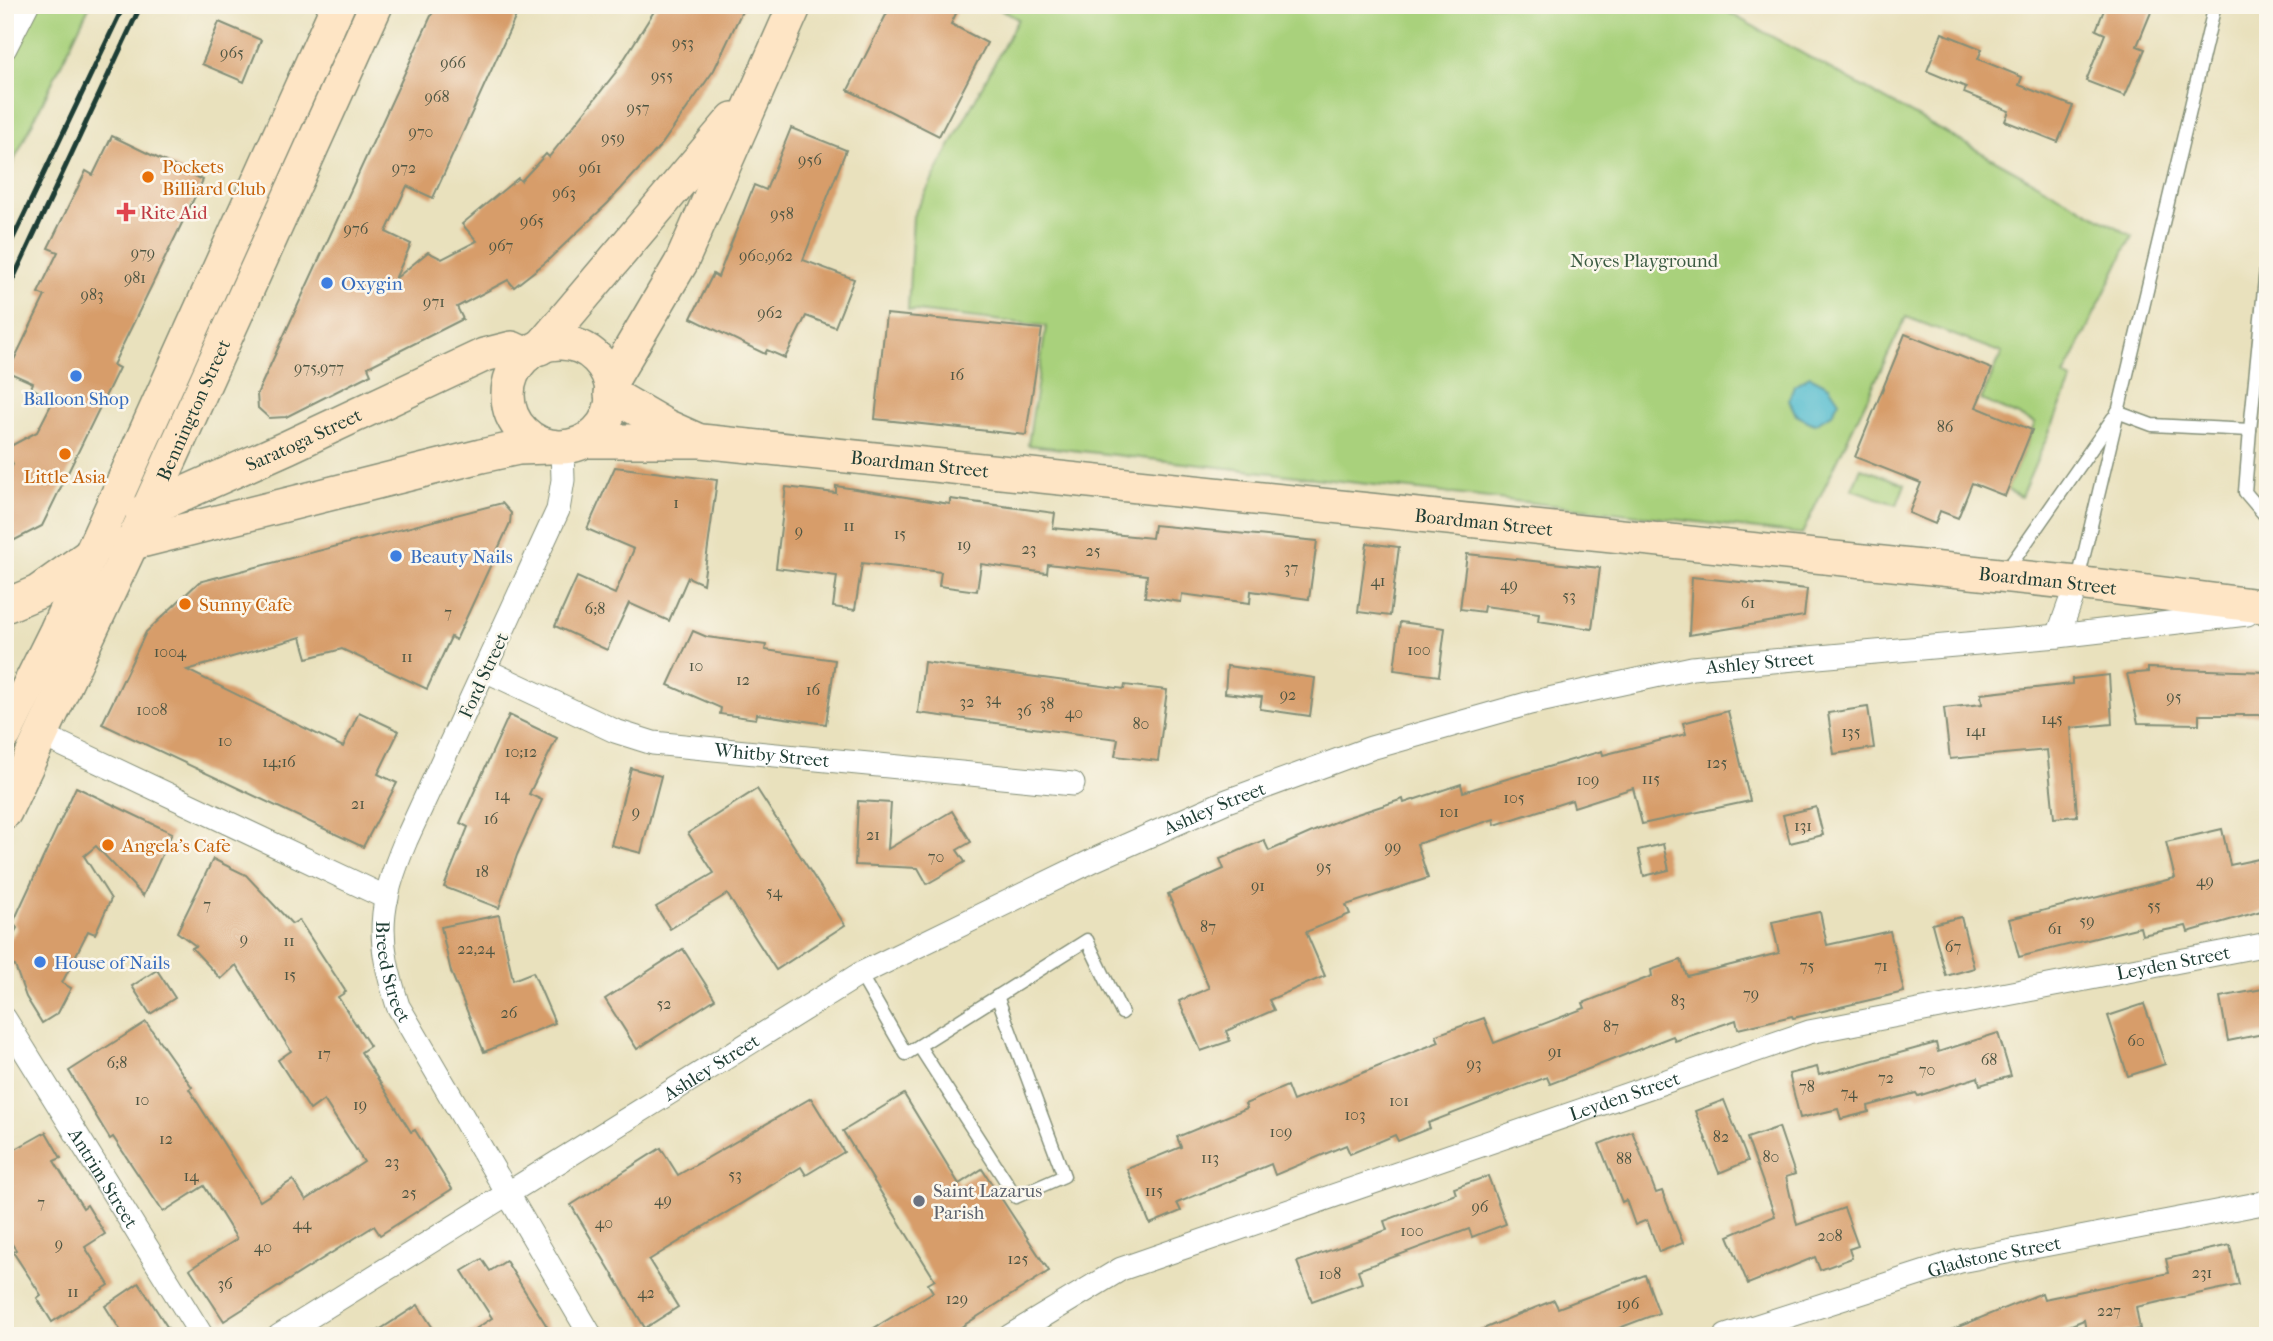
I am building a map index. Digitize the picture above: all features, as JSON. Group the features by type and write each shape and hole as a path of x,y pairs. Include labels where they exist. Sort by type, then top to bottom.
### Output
{"main road":[{"name":"Bennington Street","path":"5,811 149,507 376,5"},
{"path":"611,388 681,263 795,5"},
{"name":"Bennington Street","path":"5,734 90,555 337,6"},
{"path":"534,351 560,343 582,348 601,362 611,388 611,405 602,426 565,445 528,437 509,408 509,384 513,373 717,139 766,72"},
{"name":"Saratoga Street","path":"5,606 50,584 149,507 275,453 484,355 512,348 534,351"},
{"name":"Boardman Street","path":"611,388 677,432 701,441"},
{"name":"Boardman Street","path":"565,445 701,441 2077,583 2268,609"},
{"name":"Saratoga Street","path":"90,555 481,456 518,448 565,445"}],"street":[{"path":"5,48 27,5"},
{"name":"Ford Street","path":"387,898 406,840 558,510 565,445"},
{"path":"2058,636 2077,583"},
{"name":"Ashley Street","path":"279,1336 860,974 1096,859 1227,801 1371,748 1530,702 1692,668 2058,636 2268,609"},
{"name":"Whitby Street","path":"485,670 615,731 653,743 1073,784"},
{"name":"Breed Street","path":"42,734 387,898 381,932 384,961 398,1006 505,1194 592,1336"},
{"name":"Leyden Street","path":"1010,1336 1121,1269 1809,1032 2268,944"},
{"name":"Antrim Street","path":"5,1019 202,1336"},
{"name":"Gladstone Street","path":"1726,1336 1960,1261 2268,1202"}],"lane":[{"path":"2077,583 2215,5"},
{"path":"2268,248 2245,492 2268,519"},
{"path":"2117,412 2152,425 2250,430"},
{"path":"2004,576 2117,412"},
{"path":"860,974 906,1054 1087,940 1122,1013"},
{"path":"919,1046 1016,1196 1064,1176 998,996"}],"green space":[{"path":"5,5 90,5 5,179"},
{"name":"Noyes Playground","path":"992,5 1715,5 2132,236 2064,376 2072,380 2021,497 2007,490 2035,423 1981,400 2002,353 1906,317 1802,534 1028,445 1046,326 908,310 913,216 1018,19"},
{"path":"1861,468 1905,484 1897,505 1852,489"}],"water":[{"path":"1810,376 1829,386 1839,401 1832,414 1814,424 1796,415 1789,400 1794,385"}],"building":[{"path":"436,5 521,5 433,198 407,186 386,232 411,244 395,279 428,252 442,259 477,241 462,224 518,178 521,181 546,154 549,157 616,72 658,5 745,5 714,70 662,144 608,203 546,262 514,287 508,280 457,307 463,319 368,367 371,374 286,417 269,418 258,408 257,394"},
{"path":"891,5 960,5 951,24 987,43 939,136 848,90"},
{"path":"2106,5 2154,5 2137,46 2145,49 2125,96 2086,81 2105,34 2096,30"},
{"path":"219,22 261,40 244,82 202,64"},
{"path":"1942,33 1982,49 1978,59 2022,77 2019,85 2073,106 2058,142 2005,121 2009,111 1964,93 1966,87 1927,71"},
{"path":"791,128 846,150 803,260 854,279 835,327 806,316 785,358 767,350 765,354 691,318 713,274 718,277 754,185 766,190"},
{"path":"112,136 203,180 113,365 119,368 42,526 5,545 5,481 13,464 5,449 37,432 54,399 31,388 33,383 8,372 45,296 38,293 58,252 48,248 86,171 93,175"},
{"path":"886,314 1042,329 1026,435 875,419"},
{"path":"1905,334 1992,369 1976,407 2032,430 2005,496 1972,483 1958,518 1940,511 1935,524 1909,513 1921,483 1855,457"},
{"path":"615,467 717,480 703,584 688,577 669,621 629,603 607,650 555,626 577,577 615,594 634,549 587,529"},
{"path":"836,486 950,504 950,499 1055,513 1053,528 1152,538 1154,525 1317,541 1309,599 1251,591 1250,603 1182,594 1181,602 1145,597 1147,575 1048,564 1047,573 981,564 977,591 939,586 941,572 862,563 855,610 833,607 837,576 776,568 786,487 836,493"},
{"path":"502,503 511,513 510,523 456,640 451,637 427,689 342,649 307,658 301,637 187,670 343,747 359,712 399,731 378,774 397,783 363,847 102,724 146,632 199,582"},
{"path":"1367,543 1399,547 1390,616 1358,612"},
{"path":"1467,554 1600,568 1592,629 1538,621 1539,613 1484,606 1483,612 1460,609"},
{"path":"1692,577 1807,589 1804,616 1689,635"},
{"path":"1400,622 1445,628 1439,676 1394,670"},
{"path":"693,631 707,637 766,645 765,650 835,660 826,724 757,714 756,719 720,714 721,708 668,685"},
{"path":"924,662 1124,689 1125,685 1167,690 1158,761 1115,756 1118,739 918,713"},
{"path":"1227,666 1315,678 1310,716 1260,709 1262,697 1225,693"},
{"path":"2148,668 2268,672 2268,715 2199,715 2199,724 2138,723 2127,674 2148,672"},
{"path":"2109,675 2112,724 2071,728 2077,816 2054,818 2047,750 1950,759 1944,708 1982,704 1981,694 2072,684 2072,679"},
{"path":"1868,707 1874,748 1834,754 1828,713"},
{"path":"1728,711 1750,801 1642,824 1633,788 1574,807 1572,800 1495,825 1494,819 1417,844 1428,878 1346,905 1350,914 1306,932 1325,976 1269,1000 1274,1010 1226,1031 1230,1041 1201,1051 1179,1001 1209,988 1168,894 1224,869 1220,859 1264,840 1269,851 1342,819 1403,799 1404,803 1461,784 1463,792 1602,751 1603,755 1686,734 1683,723"},
{"path":"509,715 557,738 529,794 542,800 517,855 499,908 444,887 468,827 460,823"},
{"path":"631,768 661,776 641,853 611,845"},
{"path":"76,787 172,833 143,896 96,846 84,856 111,899 95,934 88,931 62,983 71,988 58,1013 42,1023 26,997 15,966 5,963 5,948 17,928 13,923"},
{"path":"757,789 845,925 776,970 727,894 670,929 656,907 714,873 688,833"},
{"path":"858,801 891,803 888,849 952,811 971,842 957,850 965,862 927,884 918,868 855,865"},
{"path":"1816,807 1823,835 1790,843 1783,815"},
{"path":"2222,829 2230,865 2268,857 2268,909 2188,932 2186,926 2142,935 2140,927 2019,957 2009,919 2175,878 2166,842"},
{"path":"1663,844 1669,870 1644,876 1638,850"},
{"path":"213,859 246,875 292,924 299,920 346,992 338,997 370,1046 361,1052 411,1132 415,1130 452,1189 380,1235 374,1226 224,1321 190,1269 237,1239 204,1186 163,1212 113,1137 110,1139 69,1071 146,1022 192,1087 189,1089 260,1201 293,1180 306,1200 364,1162 324,1100 310,1110 278,1060 291,1051 236,965 221,979 192,948 196,946 177,932"},
{"path":"1820,912 1827,945 1890,931 1904,992 1738,1029 1736,1020 1675,1041 1673,1036 1550,1084 1547,1077 1428,1123 1430,1128 1398,1141 1395,1135 1350,1154 1346,1145 1275,1175 1271,1164 1177,1203 1181,1211 1150,1224 1127,1169 1181,1147 1177,1137 1247,1108 1245,1104 1287,1086 1293,1101 1439,1042 1436,1035 1484,1018 1494,1043 1585,1008 1583,1003 1652,976 1651,970 1681,960 1687,976 1779,953 1772,922"},
{"path":"499,915 513,980 533,972 555,1023 484,1052 451,972 441,927"},
{"path":"1961,917 1974,968 1946,976 1932,924"},
{"path":"683,949 715,999 637,1049 605,999"},
{"path":"157,970 175,998 150,1014 132,986"},
{"path":"2268,988 2268,1033 2228,1041 2220,997"},
{"path":"2144,1004 2165,1064 2128,1076 2108,1016"},
{"path":"1998,1033 2011,1076 1980,1085 1978,1077 1918,1096 1916,1093 1868,1106 1869,1112 1841,1119 1838,1109 1800,1118 1789,1074 1817,1067 1819,1075 1936,1043 1938,1052"},
{"path":"904,1094 959,1184 982,1169 1049,1271 947,1336 861,1336 933,1292 928,1284 935,1280 843,1131"},
{"path":"811,1098 844,1152 806,1175 801,1167 649,1260 678,1307 645,1328 571,1205 661,1148 678,1175"},
{"path":"1724,1100 1748,1161 1719,1173 1695,1111"},
{"path":"1779,1127 1795,1174 1786,1177 1797,1225 1844,1208 1858,1246 1849,1249 1852,1258 1820,1270 1815,1257 1748,1284 1728,1236 1775,1216 1747,1138"},
{"path":"1632,1131 1656,1193 1662,1191 1683,1243 1659,1252 1647,1220 1635,1225 1626,1200 1622,1202 1599,1144"},
{"path":"46,1132 61,1158 54,1161 83,1208 87,1205 105,1234 85,1247 109,1285 52,1322 37,1298 41,1295 13,1252 16,1250 5,1234 5,1155"},
{"path":"1488,1176 1506,1224 1472,1237 1469,1229 1358,1270 1362,1283 1312,1301 1297,1262 1387,1230 1384,1221 1456,1194 1454,1188"},
{"path":"2230,1245 2239,1285 2136,1307 2140,1329 2106,1336 2087,1336 2084,1320 2044,1336 1936,1336 2042,1293 2044,1299 2169,1273 2166,1259"},
{"path":"482,1259 490,1271 506,1261 553,1336 465,1336 492,1318 462,1271"},
{"path":"1645,1275 1659,1313 1598,1336 1466,1336 1554,1300 1558,1308"},
{"path":"139,1283 173,1336 124,1336 105,1306"},
{"path":"418,1305 438,1336 370,1336"}],"railway":[{"path":"5,255 124,5"},
{"path":"5,296 141,5"}],"place":[{"name":"Pockets Billiard Club","path":"148,177"},
{"name":"Rite Aid","path":"126,212"},
{"name":"Oxygin","path":"327,283"},
{"name":"Balloon Shop","path":"76,376"},
{"name":"Little Asia","path":"65,454"},
{"name":"Beauty Nails","path":"396,556"},
{"name":"Sunny Cafe","path":"185,604"},
{"name":"Angela's Cafe","path":"108,845"},
{"name":"House of Nails","path":"40,962"},
{"name":"Saint Lazarus Parish","path":"919,1201"}]}
